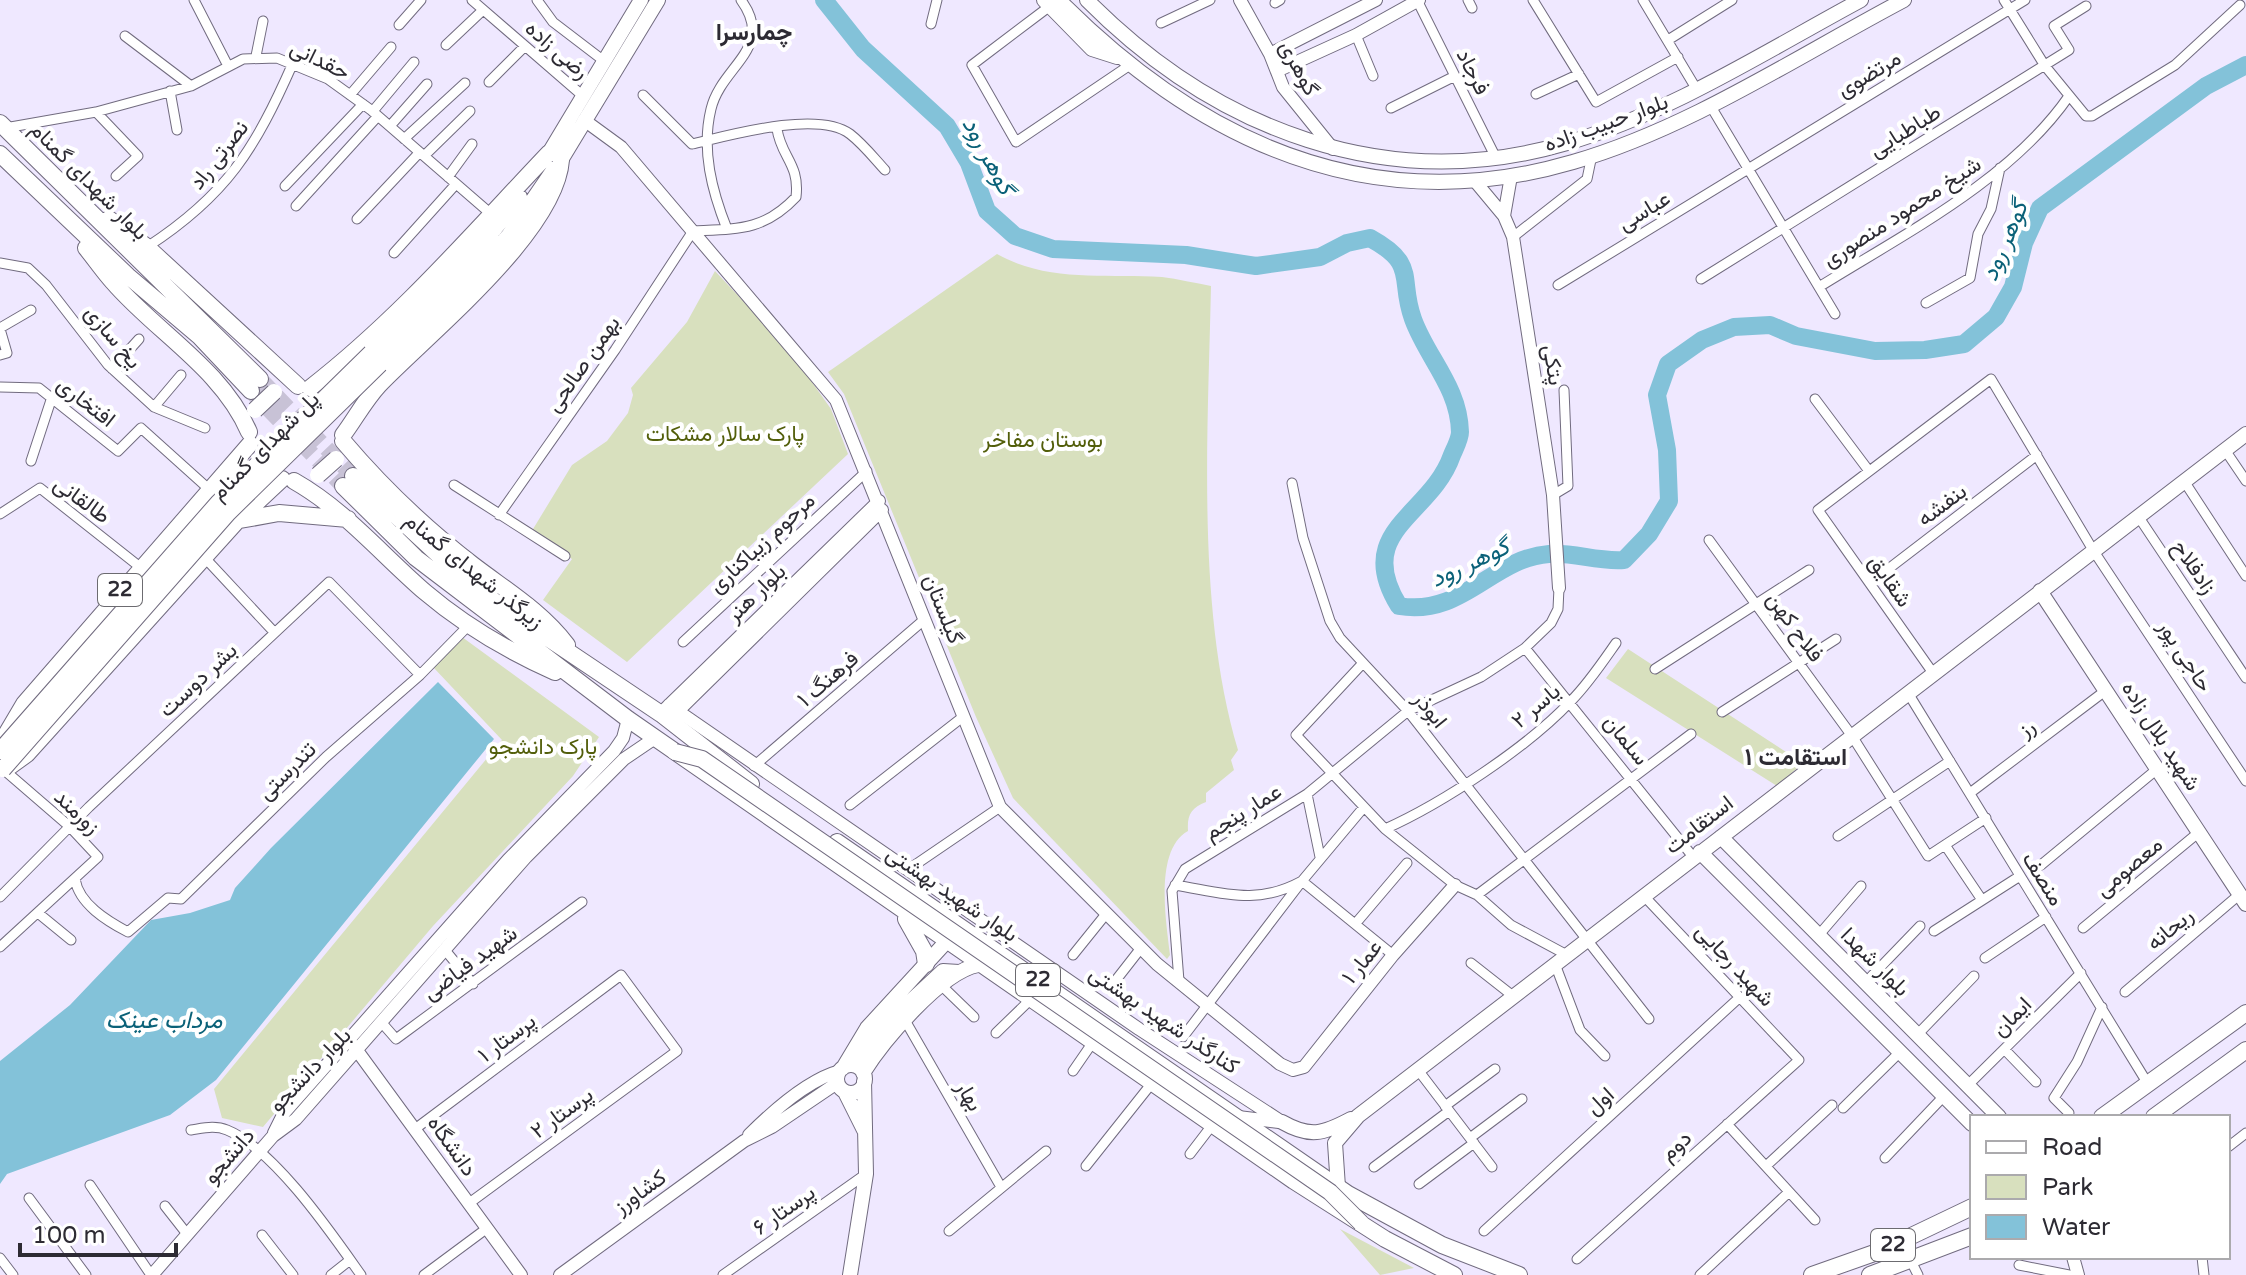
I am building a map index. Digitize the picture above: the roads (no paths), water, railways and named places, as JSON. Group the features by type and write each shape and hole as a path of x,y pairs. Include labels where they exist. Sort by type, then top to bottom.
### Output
{"highway":[{"name":"بلوار شهدای گمنام","path":"2,125 72,192 256,385 128,276 3,159"},
{"path":"72,192 147,247 304,387 349,358 491,214 555,156 560,178 550,199 490,277 377,387 343,438"},
{"name":"پل شهدای گمنام","path":"0,751 218,503 471,258 555,156"},
{"name":"پل شهدای گمنام","path":"2,771 228,513 481,268 509,236 555,156"},
{"path":"57,208 113,283 219,387 240,412 250,438"},
{"path":"349,358 377,387"},
{"name":"22","path":"0,744 24,704 153,552 211,491 250,438 255,410 274,392 304,387 322,393 338,411 343,438 336,459 318,475 288,480 238,520 27,754 2,771"},
{"name":"22","path":"250,438 261,465 350,520 409,577 468,626 513,653 583,685"},
{"name":"22","path":"343,438 405,508 472,564 546,618 575,656"},
{"name":"زیرگذر شهدای گمنام","path":"575,656 460,575 348,481 416,558 583,685"},
{"path":"211,491 233,493 241,506 238,520 279,513 350,520"},
{"path":"153,552 168,553 176,558 183,574 180,585"},
{"name":"بلوار شهید بهشتی","path":"575,656 669,713 741,777 1338,1187 1442,1245 1519,1275"},
{"name":"بلوار شهید بهشتی","path":"583,685 978,965 1146,1079 1361,1223 1454,1275"},
{"path":"675,752 702,759 971,948 1330,1192 1361,1223"},
{"path":"901,911 924,951 926,964"},
{"path":"946,942 959,926"},
{"path":"2105,1115 2246,1013"},
{"path":"1112,1055 1128,1053 1124,1039"},
{"path":"2157,1115 2246,1050"},
{"path":"1146,1079 1133,1068 1133,1058 1141,1055 1150,1057"},
{"name":"22","path":"1812,1275 1880,1251 1970,1208"},
{"path":"1870,1275 1970,1237"}],"main road":[{"path":"555,156 583,96 641,0"},
{"path":"555,156 584,120 658,0"},
{"name":"بلوار حبیب زاده","path":"1087,0 1134,43 1223,105 1271,128 1333,149 1376,158 1424,161 1496,158 1568,143 1697,90 1861,0"},
{"path":"1099,0 1134,43"},
{"name":"بلوار حبیب زاده","path":"1051,2 1092,49 1126,62 1213,123 1289,155 1373,178 1474,180 1511,176 1592,155 1710,105 1904,0"},
{"path":"1796,35 1793,46 1806,52"},
{"path":"1750,60 1760,65 1758,78"},
{"name":"استقامت","path":"1338,1187 1335,1143 1358,1116 2246,434"},
{"name":"شهید بلال زاده","path":"2040,591 2243,899"},
{"name":"بلوار شهدا","path":"1721,837 1997,1115"},
{"name":"بلوار شهدا","path":"1697,855 1970,1122"},
{"path":"850,1275 866,1174 866,1134 850,1076 867,1028 946,942"},
{"path":"850,1076 942,986 959,972 978,965"},
{"path":"866,1134 850,1076 873,1036 943,971 959,972"},
{"path":"1282,1122 1311,1135 1324,1133 1358,1116"}],"street":[{"path":"194,0 228,66"},
{"path":"399,25 421,0"},
{"name":"رضی زاده","path":"472,0 583,96"},
{"path":"537,0 553,22 604,61"},
{"path":"727,229 711,189 710,110 718,90 749,49 753,31 751,14 741,0"},
{"path":"931,24 937,0"},
{"path":"1161,23 1210,0"},
{"name":"گوهری","path":"1240,0 1295,107 1333,149"},
{"path":"1270,54 1376,0"},
{"path":"1533,0 1596,102 1678,57"},
{"path":"1643,0 1697,90"},
{"path":"1668,40 1732,0"},
{"path":"2004,0 2045,66 2086,116 2092,116 2175,65 2240,4"},
{"name":"مرتضوی","path":"1748,169 2025,0"},
{"path":"1277,71 1356,35 1418,1"},
{"name":"فرجاد","path":"1418,1 1496,158"},
{"path":"1051,2 972,65 1016,142 1126,62"},
{"path":"2045,66 2069,50 2054,26 2086,6"},
{"path":"446,45 483,10"},
{"path":"256,56 263,21"},
{"path":"1356,35 1373,76"},
{"path":"125,36 191,86"},
{"path":"489,82 525,46"},
{"path":"1287,46 1285,55 1294,63"},
{"path":"350,95 391,47"},
{"name":"حقدانی","path":"2,125 96,112 191,86 228,66 256,56 293,63 328,79 376,114 491,214"},
{"path":"296,206 376,114 414,62"},
{"name":"نصرتی راد","path":"147,247 188,221 227,181 263,130 293,63"},
{"name":"طباطبایی","path":"1701,279 2045,66"},
{"path":"1536,94 1579,74"},
{"path":"1391,108 1455,76"},
{"path":"404,139 465,83"},
{"path":"390,126 427,84"},
{"path":"170,91 177,130"},
{"path":"643,95 688,142 808,122 833,126 849,134 885,170"},
{"name":"شیخ محمود منصوری","path":"1819,287 1961,198 2034,138 2069,96"},
{"path":"285,186 363,104"},
{"name":"شیخ محمود منصوری","path":"1710,105 1835,314"},
{"path":"357,219 470,111"},
{"path":"96,112 138,156 116,176"},
{"name":"گیلستان","path":"584,120 621,147 836,400 1000,807 1106,914 1179,981 1280,1064 1293,1070 1304,1067"},
{"path":"693,231 744,230 769,219 796,197 798,178 779,141 777,129"},
{"path":"394,253 452,180 472,144"},
{"path":"1513,237 1587,179 1592,155"},
{"path":"1926,303 1970,278 1978,234 1991,209 2000,168"},
{"name":"عباسی","path":"1558,285 1748,169"},
{"path":"1504,216 1511,176"},
{"name":"پتکی","path":"1474,180 1504,216 1513,237 1553,495 1559,588"},
{"name":"بهمن صالحی","path":"499,515 615,350 693,231"},
{"name":"یخ سازی","path":"0,263 28,268 46,285 112,369 154,407 205,428"},
{"path":"0,355 7,353 0,328 31,310"},
{"path":"112,369 139,339"},
{"path":"154,407 181,375"},
{"path":"1815,399 1869,471 1991,379 2093,550"},
{"name":"افتخاری","path":"0,387 39,388 118,451 141,428 211,491"},
{"path":"1553,495 1568,486 1564,390"},
{"path":"31,461 52,397"},
{"path":"2225,450 2246,481"},
{"name":"بنفشه","path":"1870,583 2037,455"},
{"name":"مرحوم زیباکناری","path":"683,642 867,471"},
{"name":"شقایق","path":"1869,471 1818,510 1933,673"},
{"path":"2184,481 2246,576"},
{"name":"ابوذر","path":"1292,483 1303,538 1330,621 1363,663 1408,711 1649,1019"},
{"path":"454,485 565,556"},
{"name":"طالقانی","path":"0,514 40,488 140,567"},
{"name":"بلوار هنر","path":"669,713 880,505"},
{"name":"زادفلاح","path":"2138,516 2246,678"},
{"name":"فلاح کهن","path":"1709,540 1852,736 1928,856 1945,845"},
{"name":"حاجی پور","path":"2093,550 2246,781"},
{"path":"205,558 274,632"},
{"path":"1655,669 1754,602 1809,570"},
{"name":"بشر دوست","path":"0,897 69,826 329,582 420,675"},
{"path":"1525,648 1551,623 1558,609 1559,588"},
{"name":"فرهنگ ۱","path":"754,766 925,619"},
{"name":"تندرستی","path":"75,879 78,890 97,912 128,932 168,898 181,899 326,757 420,675 468,626"},
{"path":"1722,712 1836,639"},
{"name":"یاسر ۲","path":"1385,829 1418,814 1466,784 1572,701 1616,643"},
{"name":"سلمان","path":"1525,648 1697,855"},
{"name":"عمار پنجم","path":"1175,885 1185,869 1307,794 1408,711 1481,677 1525,648"},
{"path":"1363,663 1296,735 1385,829 1455,885 1477,895 1511,925 1561,960 1580,1030 1605,1056"},
{"name":"رز","path":"1970,793 2105,691"},
{"name":"منصف","path":"1908,693 2148,1084"},
{"name":"کنارگذر شهید بهشتی","path":"669,713 909,869 1282,1122"},
{"path":"850,805 964,716"},
{"name":"بلوار دانشجو","path":"619,755 628,719"},
{"path":"1477,895 1691,734"},
{"name":"بلوار دانشجو","path":"273,1136 296,1119 353,1046 512,864 619,755 655,738"},
{"path":"1838,836 1950,761"},
{"path":"2041,865 2156,770"},
{"name":"زورمند","path":"0,947 98,857 69,826 2,771"},
{"path":"1307,794 1320,857"},
{"path":"909,869 1000,807"},
{"path":"1183,1037 1320,857 1364,807"},
{"path":"1982,900 1945,845 1986,818"},
{"name":"معصومی","path":"2083,928 2198,833"},
{"path":"1356,923 1407,863"},
{"path":"1934,931 2020,876"},
{"path":"1179,981 1172,891 1175,885 1268,897 1302,881"},
{"path":"1302,881 1393,955"},
{"name":"عمار ۱","path":"1304,1067 1393,955 1455,885"},
{"path":"1818,936 1861,886"},
{"name":"شهید رجایی","path":"1644,896 1799,1060"},
{"name":"ریحانه","path":"2125,992 2243,899"},
{"name":"شهید فیاضی","path":"382,1023 396,1039 582,902"},
{"path":"38,913 71,940"},
{"path":"1073,955 1106,914"},
{"path":"1985,958 2046,917"},
{"path":"1865,983 1920,926"},
{"path":"440,946 473,984"},
{"name":"بلوار دانشجو","path":"353,1046 382,1023 440,946"},
{"path":"1116,980 1141,948"},
{"path":"1471,963 1513,996"},
{"name":"ایمان","path":"1967,1086 2081,973"},
{"name":"پرستار ۱","path":"415,1129 621,975 677,1051"},
{"path":"1917,1035 1974,976"},
{"path":"942,986 974,1017"},
{"name":"اول","path":"1484,1231 1740,997"},
{"path":"996,1033 1030,1000"},
{"path":"2069,1113 2054,1098 2077,1062 2102,1007"},
{"name":"بهار","path":"906,1022 1001,1187"},
{"path":"1073,1071 1093,1042"},
{"name":"دانشگاه","path":"353,1046 521,1275"},
{"path":"2005,1050 2036,1082"},
{"name":"پرستار ۲","path":"468,1204 677,1051"},
{"path":"1843,1108 1900,1052"},
{"path":"1166,1068 1176,1053"},
{"name":"دوم","path":"1577,1259 1799,1060"},
{"path":"1374,1167 1495,1069"},
{"path":"1418,1070 1492,1167"},
{"name":"کشاورز","path":"560,1275 744,1141 766,1118 817,1080 850,1076"},
{"path":"1086,1166 1146,1079"},
{"path":"1885,1158 1944,1096"},
{"path":"1419,1184 1522,1099"},
{"path":"1766,1166 1832,1105"},
{"path":"1238,1116 1282,1122"},
{"path":"1190,1154 1213,1124"},
{"path":"1727,1124 1815,1220"},
{"path":"191,1130 214,1126 228,1130 259,1152 297,1191 361,1275"},
{"path":"2230,1145 2246,1133"},
{"name":"دانشجو","path":"152,1275 273,1136"},
{"path":"949,1231 1046,1151"},
{"name":"پرستار ۶","path":"723,1275 866,1174"},
{"path":"90,1185 152,1275"},
{"path":"1700,1275 1789,1192"},
{"path":"29,1198 86,1275"},
{"path":"165,1206 187,1234"},
{"path":"424,1275 486,1229"},
{"path":"262,1235 293,1275"},
{"path":"0,1258 13,1275"},
{"path":"1910,1259 1918,1275"},
{"path":"331,1275 350,1260"},
{"path":"2019,1265 2069,1275"}],"water":[{"name":"مرداب عینک","path":"438,682 494,739 216,1080 170,1115 7,1174 0,1184 0,1061 70,1005 151,920 190,913 230,900 235,888 271,848"}],"waterway":[{"name":"گوهر رود","path":"824,0 863,49 947,126 969,163 987,211 1015,236 1053,249 1186,255 1256,266 1320,257 1347,243 1370,238 1395,256 1404,273 1413,319 1454,401 1460,432 1442,476 1390,541 1384,559 1387,580 1399,606 1421,607 1441,603 1529,558 1558,554 1624,560 1649,534 1669,501 1667,450 1657,395 1668,364 1702,340 1734,327 1770,325 1796,336 1875,351 1925,350 1964,344 1996,317 2013,287 2024,243 2040,208 2206,86 2246,65"}],"tunnel":[{"path":"260,379 353,476"},
{"path":"251,391 343,486"}],"district":[{"name":"چمارسرا","path":"754,32"},
{"name":"استقامت ۱","path":"1796,757"}],"park label":[{"name":"پارک سالار مشکات","path":"725,434"},
{"name":"بوستان مفاخر","path":"1043,440"},
{"name":"پارک دانشجو","path":"543,747"}]}
